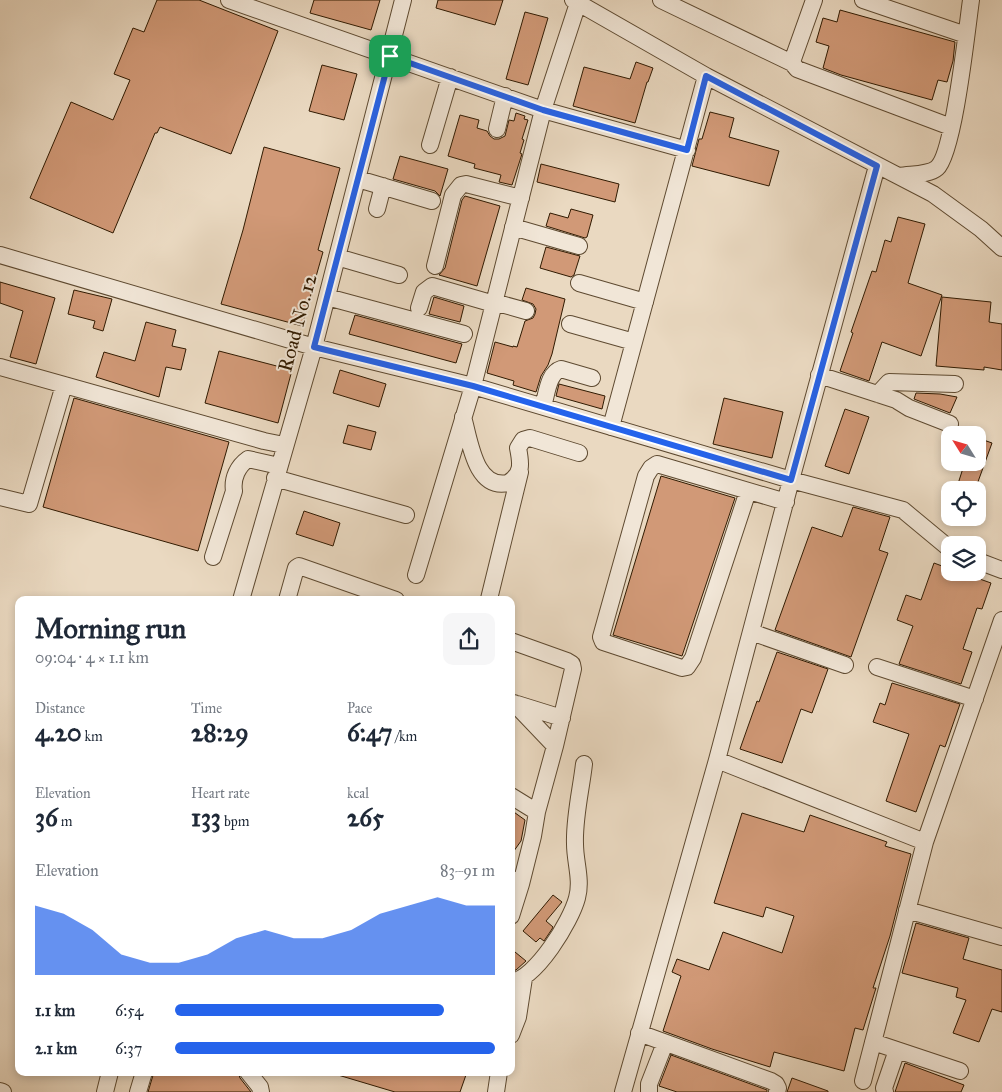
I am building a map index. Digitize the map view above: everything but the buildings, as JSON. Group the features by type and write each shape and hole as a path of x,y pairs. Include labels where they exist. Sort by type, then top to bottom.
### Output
{"street":[{"path":"229,0 543,110 687,150"},
{"name":"Road No. 12","path":"242,596 284,445 314,347 403,0"},
{"path":"661,0 792,63 797,69 951,127"},
{"path":"792,63 814,0"},
{"path":"863,0 966,35"},
{"path":"900,176 934,170 941,162 951,127 959,86 971,0"},
{"path":"416,575 473,386 543,110 576,1 706,76 933,194 981,229 1002,248"},
{"path":"612,427 706,76"},
{"path":"430,145 450,77"},
{"path":"497,129 505,96"},
{"path":"623,1092 717,760 877,166"},
{"path":"358,179 432,201"},
{"path":"435,266 453,194 461,185 466,184 521,198"},
{"path":"377,209 383,186"},
{"path":"513,227 579,246"},
{"path":"0,255 314,347 473,386 791,480 903,510 941,542"},
{"path":"338,257 399,274"},
{"path":"579,283 645,302"},
{"path":"328,292 413,309 424,292 432,286 526,311"},
{"path":"328,292 464,334"},
{"path":"570,324 634,342"},
{"path":"544,406 552,374 557,370 561,369 592,378"},
{"path":"1,370 284,445"},
{"path":"820,375 896,400 909,408 950,424"},
{"path":"878,394 889,382 955,384"},
{"path":"0,497 29,504 64,386"},
{"path":"464,418 478,468 484,476 490,481 503,484 513,480 521,469"},
{"path":"490,596 521,469 518,448 523,440 530,438 579,453"},
{"path":"213,558 234,491 233,486 237,470 248,459 277,472 406,515"},
{"path":"748,491 693,658 687,666 682,668 603,642 601,637 606,618 646,476 651,468 657,464 786,502"},
{"path":"986,564 1002,570"},
{"path":"288,596 296,568 301,566 385,596"},
{"path":"862,1081 925,842 1002,620"},
{"path":"751,632 845,665"},
{"path":"515,642 568,661 572,664 573,675 537,812 533,836 516,882"},
{"path":"877,667 975,699"},
{"path":"515,703 562,718"},
{"path":"515,704 555,746"},
{"path":"717,760 925,842"},
{"path":"515,1025 518,1018 518,980 541,960 564,928 578,896 579,885 575,832 584,764"},
{"path":"515,798 537,812"},
{"path":"907,910 1002,937"},
{"path":"639,1033 776,1084 777,1092"},
{"path":"873,1042 960,1071"},
{"path":"649,1092 649,1084 665,1043"},
{"path":"885,1092 884,1088 897,1050"},
{"path":"105,1092 109,1076"},
{"path":"138,1092 143,1076"},
{"path":"251,1076 260,1087 260,1092"},
{"path":"496,1092 498,1076"}],"route":[{"path":"390,56 543,110 687,150 706,76 877,166 791,480 473,386 314,347 390,56"}]}
